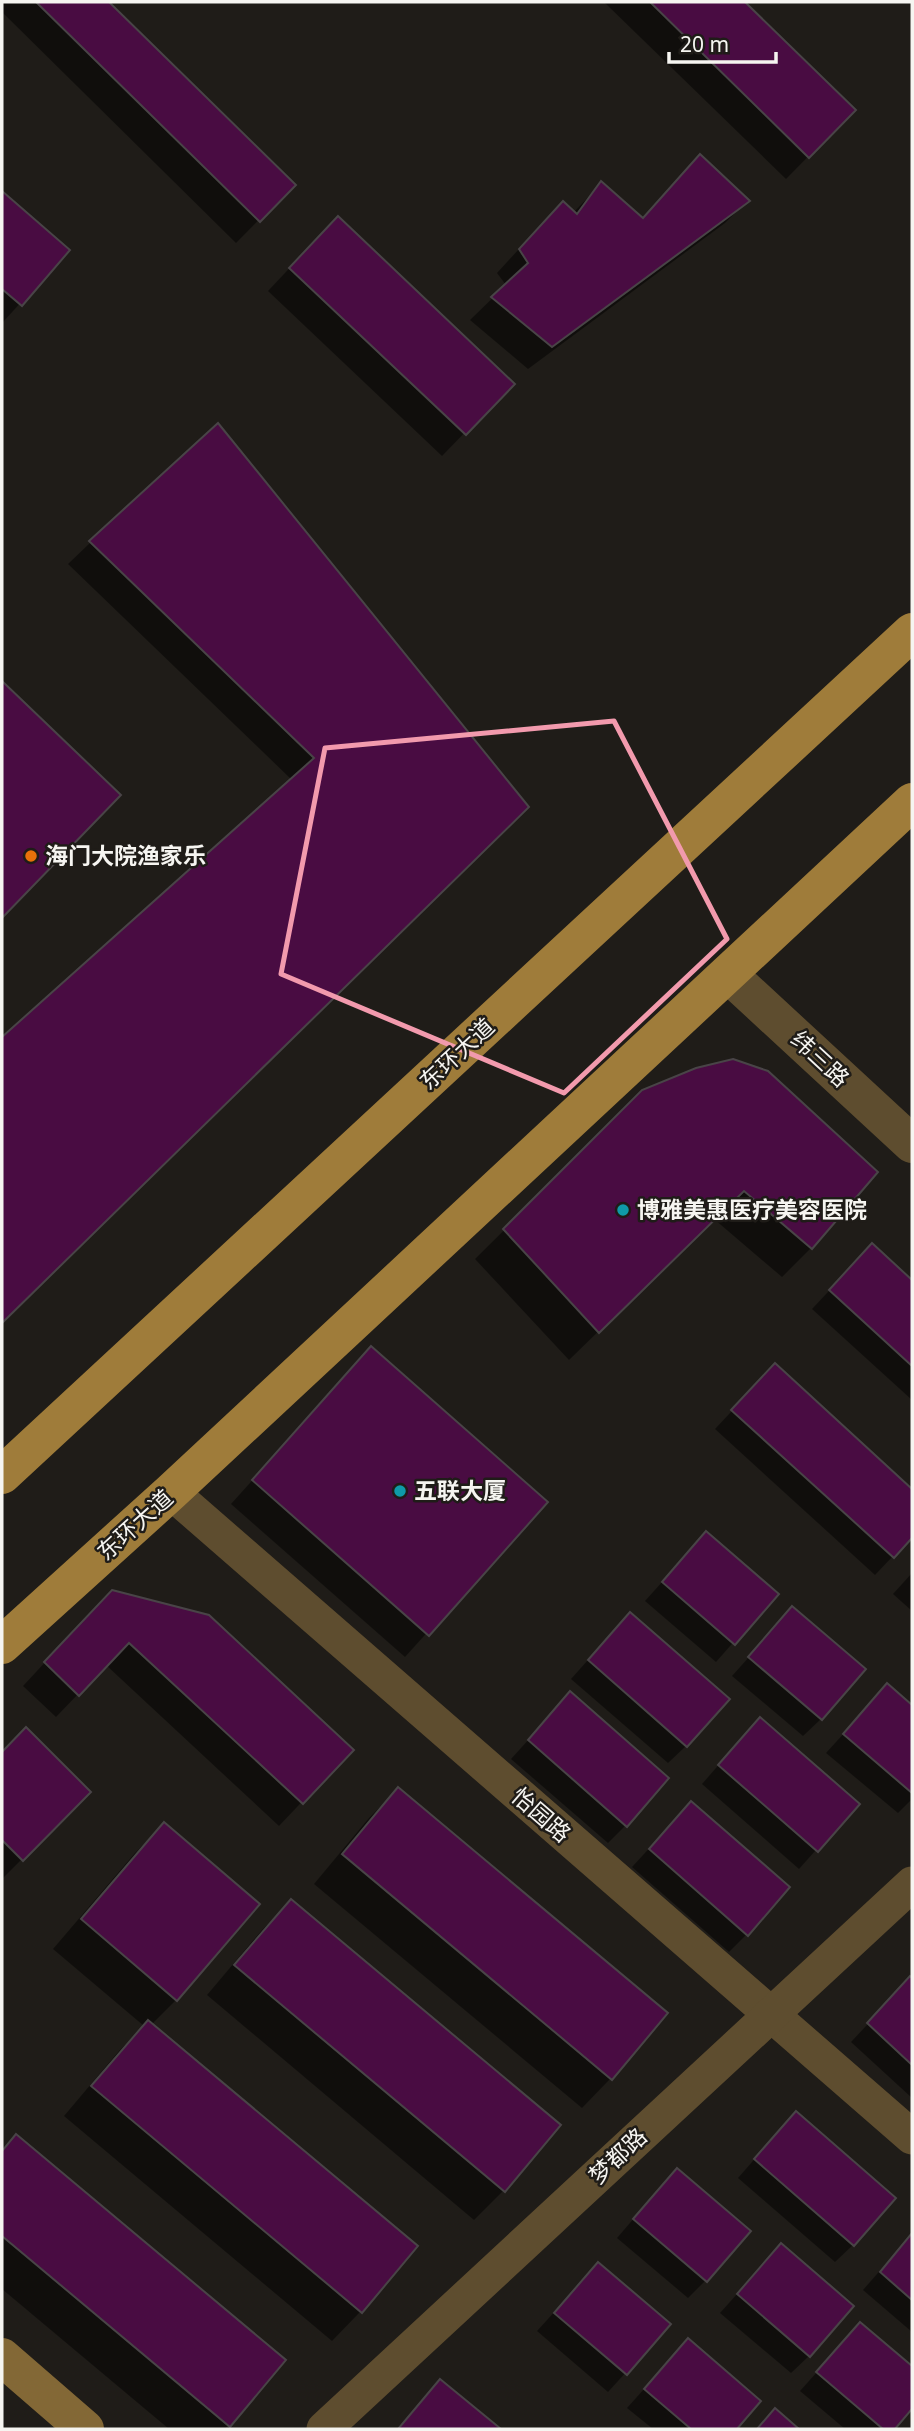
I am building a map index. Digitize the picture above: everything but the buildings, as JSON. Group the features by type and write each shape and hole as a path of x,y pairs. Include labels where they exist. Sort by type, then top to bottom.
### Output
{"main road":[{"name":"东环大道","path":"2,1475 912,632"},
{"name":"东环大道","path":"2,1645 171,1492 912,802"},
{"path":"2,2357 85,2429"}],"street":[{"name":"纬三路","path":"728,974 912,1144"},
{"name":"怡园路","path":"171,1492 912,2137"},
{"name":"梦都路","path":"324,2429 912,1884"}],"highlighted area":[{"path":"614,721 727,939 564,1093 281,974 325,748"}],"place":[{"name":"海门大院渔家乐","path":"31,856"},
{"name":"博雅美惠医疗美容医院","path":"623,1210"},
{"name":"五联大厦","path":"400,1491"}]}
